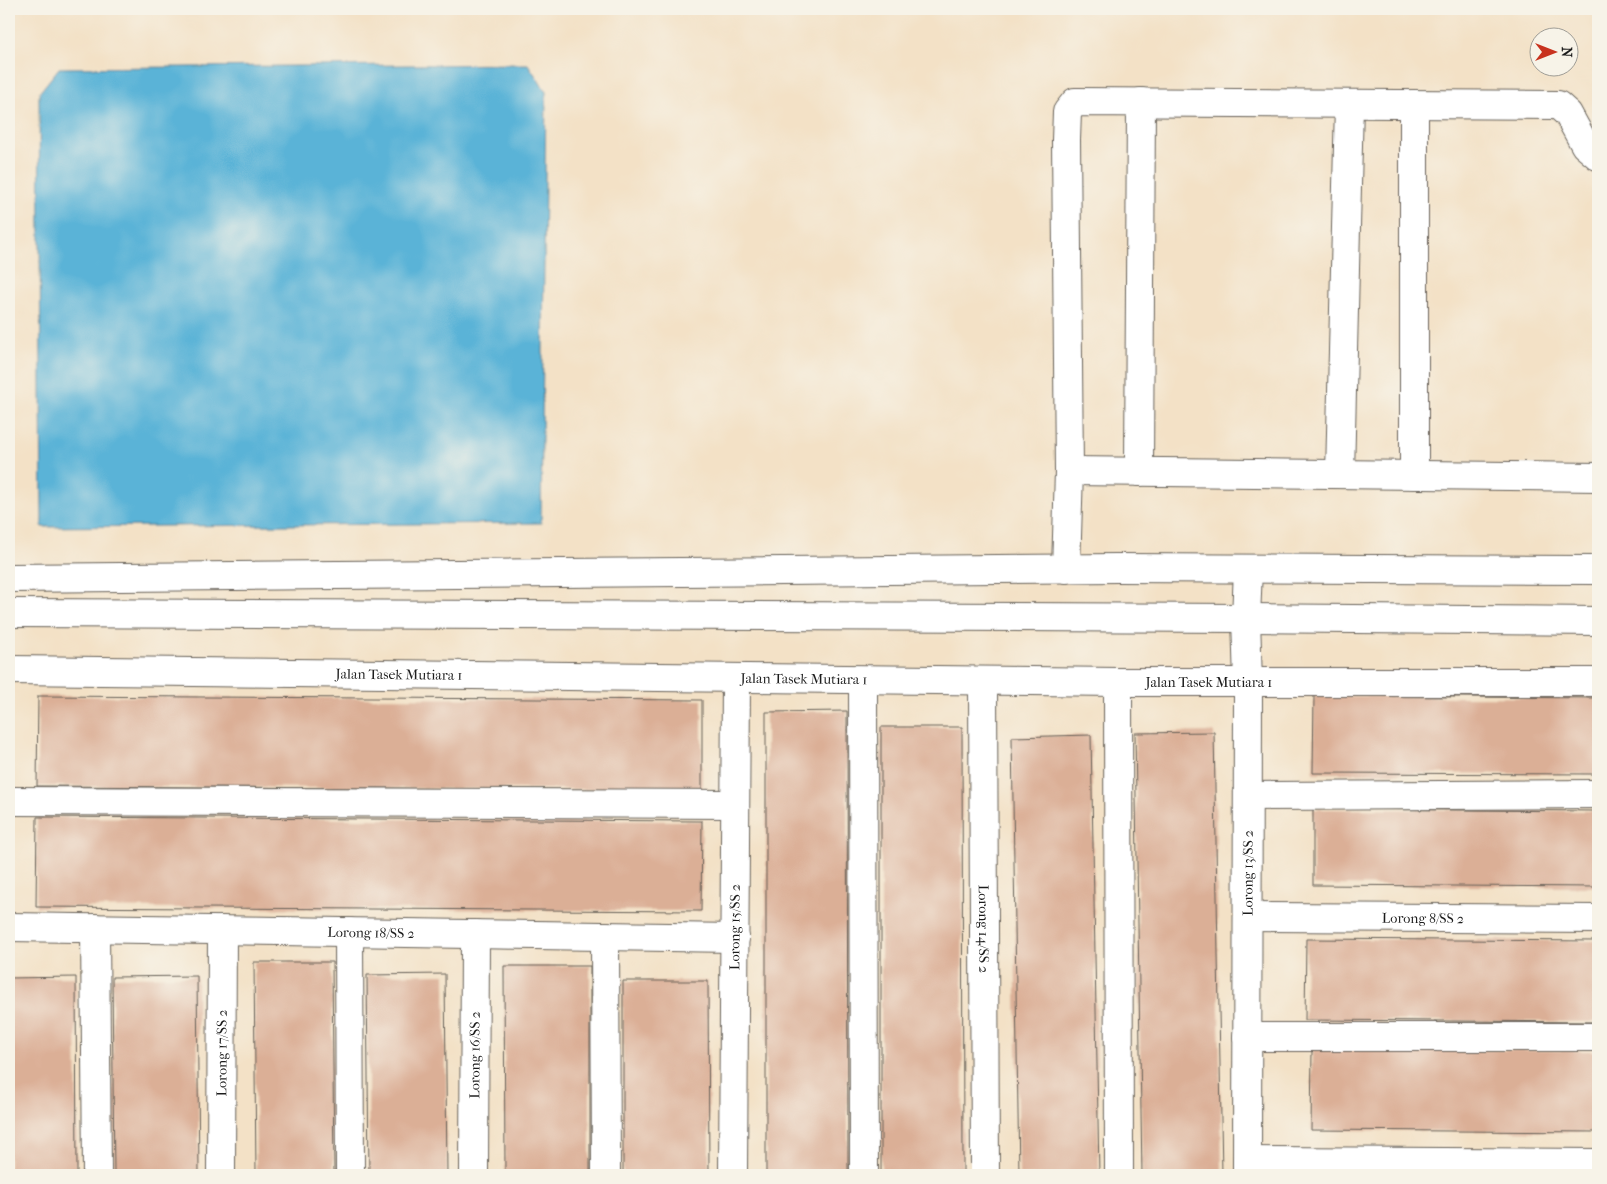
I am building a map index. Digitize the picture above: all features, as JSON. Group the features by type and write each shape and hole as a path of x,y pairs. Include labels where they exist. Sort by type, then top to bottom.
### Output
{"street":[{"path":"1066,569 1070,471 1066,140 1067,112 1076,102 1558,105 1568,114 1585,145 1598,156"},
{"path":"1139,472 1141,102"},
{"path":"1340,474 1349,104"},
{"path":"1414,104 1414,475"},
{"path":"1070,471 1598,477"},
{"path":"14,575 1066,569 1598,570"},
{"name":"Lorong 13/SS 2","path":"1247,1168 1248,683 1246,618 1248,569"},
{"path":"14,614 1598,621"},
{"name":"Jalan Tasek Mutiara 1","path":"9,670 983,681 1248,683 1598,682"},
{"name":"Lorong 15/SS 2","path":"734,1175 736,679"},
{"path":"863,680 864,1175"},
{"name":"Lorong 14/SS 2","path":"983,681 985,1175"},
{"path":"1118,682 1119,1175"},
{"path":"1248,796 1598,794"},
{"path":"9,801 735,804"},
{"name":"Lorong 8/SS 2","path":"1248,917 1598,919"},
{"name":"Lorong 18/SS 2","path":"9,927 735,938"},
{"path":"95,928 97,1175"},
{"name":"Lorong 17/SS 2","path":"221,1175 222,930"},
{"path":"349,932 350,1175"},
{"name":"Lorong 16/SS 2","path":"474,1175 475,934"},
{"path":"605,936 606,1175"},
{"path":"1247,1037 1598,1037"},
{"path":"1247,1168 1598,1163"}],"water":[{"path":"528,64 546,92 541,523 42,527 39,93 59,68"}],"building":[{"path":"38,696 702,700 702,790 37,786"},
{"path":"1314,696 1598,698 1598,774 1313,773"},
{"path":"847,711 848,1175 766,1175 766,712"},
{"path":"881,727 962,727 963,1175 881,1175"},
{"path":"1214,732 1222,1175 1142,1175 1135,733"},
{"path":"1091,735 1099,1175 1019,1175 1012,737"},
{"path":"1313,809 1598,811 1598,887 1313,885"},
{"path":"37,817 702,821 701,911 36,907"},
{"path":"1306,939 1598,941 1598,1022 1305,1020"},
{"path":"254,962 332,962 334,1175 256,1175"},
{"path":"504,966 590,966 590,1175 505,1175"},
{"path":"445,974 447,1175 369,1175 367,975"},
{"path":"197,976 199,1175 114,1175 112,977"},
{"path":"76,977 77,1175 9,1175 9,978"},
{"path":"623,981 708,981 709,1175 623,1175"},
{"path":"1312,1049 1598,1051 1598,1132 1311,1130"}]}
